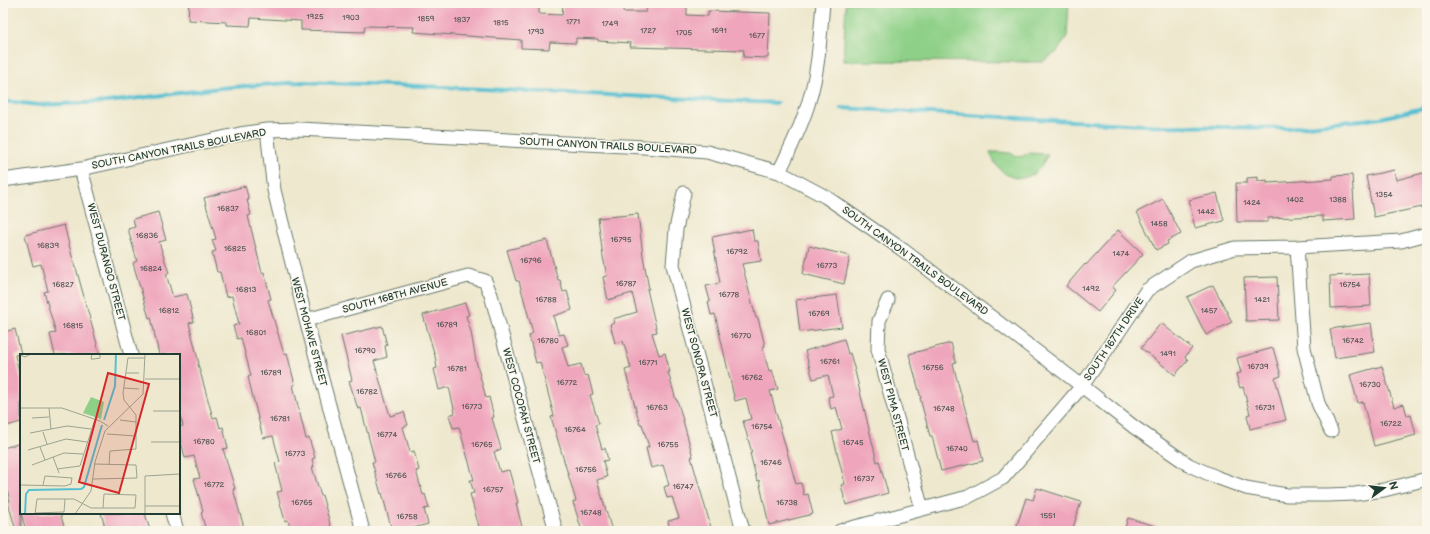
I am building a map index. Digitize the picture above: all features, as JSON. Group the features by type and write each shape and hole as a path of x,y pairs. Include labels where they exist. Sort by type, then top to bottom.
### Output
{"street":[{"path":"779,172 802,121 812,89 817,65 823,3"},
{"name":"SOUTH CANYON TRAILS BOULEVARD","path":"3,180 82,169 240,134 267,130 299,129 644,146 707,152 779,172 826,196 903,250 1082,386 1134,428 1189,465 1246,488 1287,495 1327,496 1384,490 1427,479"},
{"name":"WEST MOHAVE STREET","path":"267,130 274,190 306,320 363,531"},
{"name":"WEST DURANGO STREET","path":"82,169 131,354"},
{"name":"WEST SONORA STREET","path":"684,193 676,229 673,265 743,531"},
{"name":"SOUTH 167TH DRIVE","path":"840,531 968,497 1003,478 1082,386 1148,290 1191,261 1235,248 1297,247 1401,241 1427,234"},
{"path":"1297,247 1304,348 1318,403 1331,431"},
{"name":"SOUTH 168TH AVENUE","path":"306,320 468,276 485,281"},
{"name":"WEST COCOPAH STREET","path":"485,281 491,295 556,531"},
{"name":"WEST PIMA STREET","path":"888,300 879,321 878,348 922,510"},
{"path":"172,514 177,531"}],"green space":[{"path":"846,3 1069,3 1067,36 1057,52 1042,62 843,61"},
{"path":"990,152 1010,153 1021,157 1027,153 1048,154 1038,170 1026,177 1019,178 1012,177 1001,170 996,165"}],"building":[{"path":"189,3 475,3 501,5 501,3 539,3 539,14 562,15 563,4 600,6 600,4 623,5 623,12 646,12 647,3 687,3 687,15 708,16 708,11 770,13 768,58 743,57 744,50 630,47 631,43 576,38 576,43 550,42 549,49 521,48 521,40 413,32 414,27 365,26 364,32 301,30 301,21 251,18 250,26 227,25 227,22 188,20"},
{"path":"1394,170 1396,180 1427,172 1427,206 1374,217 1366,176"},
{"path":"1352,175 1355,219 1323,221 1323,216 1268,218 1268,222 1237,222 1236,183 1247,183 1247,178 1258,177 1258,181 1267,180 1267,183 1333,179 1333,176"},
{"path":"245,186 251,215 248,216 262,273 264,272 271,299 268,300 284,354 287,353 306,439 309,438 315,458 312,459 314,467 312,467 332,531 291,531 288,520 285,521 277,492 282,491 275,463 280,462 273,436 263,438 248,377 251,376 248,364 241,338 237,339 233,326 239,324 232,296 226,297 220,272 217,272 212,252 216,251 212,240 216,239 204,198"},
{"path":"1217,193 1224,221 1195,228 1189,200"},
{"path":"1163,199 1181,234 1167,241 1168,244 1156,250 1137,212"},
{"path":"158,212 166,240 159,242 169,273 166,274 173,297 187,294 194,322 189,323 198,364 213,418 217,417 220,428 223,427 228,448 223,449 235,489 233,489 245,531 206,531 201,512 203,511 194,479 200,478 194,456 185,458 180,437 180,427 183,426 180,416 180,354 159,354 151,317 149,318 133,263 137,261 128,229 135,227 133,219"},
{"path":"638,214 649,289 647,289 657,332 652,333 659,355 665,353 670,372 668,372 681,413 693,457 691,457 712,531 670,531 668,521 679,518 672,497 667,498 664,487 669,485 663,465 651,468 646,448 649,447 642,424 640,424 625,370 631,368 623,341 615,343 610,324 614,323 613,319 637,312 632,293 608,300 603,277 607,276 598,218"},
{"path":"64,225 100,354 55,354 50,334 56,333 44,292 48,291 41,264 33,266 25,235"},
{"path":"752,229 754,241 758,241 761,261 742,264 765,346 762,347 769,371 772,370 778,389 770,391 796,484 801,483 804,495 808,494 813,514 769,525 759,480 757,481 750,453 752,453 743,421 751,419 746,398 735,401 715,314 711,315 708,302 710,301 706,286 720,283 712,237"},
{"path":"1118,230 1143,254 1112,287 1116,290 1098,312 1066,286"},
{"path":"547,240 558,280 560,280 563,292 567,291 572,310 553,316 559,335 564,334 568,345 562,347 568,367 581,364 584,376 588,375 593,394 590,395 599,424 595,425 602,449 605,448 608,460 603,461 607,477 597,480 612,531 582,531 573,502 576,501 551,417 554,416 540,362 536,363 529,335 533,333 519,281 516,281 507,250"},
{"path":"809,246 850,256 844,284 803,274"},
{"path":"1369,274 1371,306 1331,308 1330,276"},
{"path":"1277,277 1279,320 1246,321 1244,278"},
{"path":"1213,285 1232,322 1206,335 1187,297"},
{"path":"837,295 842,327 800,332 796,300"},
{"path":"465,303 469,315 466,316 471,332 476,361 486,398 489,397 494,417 492,418 501,449 494,452 500,472 509,470 518,503 516,503 523,531 480,531 470,494 474,493 470,480 474,480 459,427 453,428 449,415 455,413 449,387 439,390 434,369 437,368 435,356 423,315"},
{"path":"1161,323 1192,348 1185,357 1188,360 1175,375 1141,348"},
{"path":"1371,323 1375,352 1335,358 1330,329"},
{"path":"382,326 387,345 385,346 387,357 374,361 390,416 404,412 408,425 403,427 410,452 414,451 419,470 416,471 423,495 425,494 429,508 424,509 428,524 402,531 392,531 372,462 375,462 361,408 358,409 349,381 352,380 341,336"},
{"path":"15,329 21,354 15,355 20,376 20,422 3,427 3,332"},
{"path":"844,339 855,371 877,462 879,461 888,493 846,505 841,485 845,484 832,432 842,429 836,407 831,409 828,397 833,396 828,375 813,379 805,351"},
{"path":"951,343 956,362 953,363 956,376 974,441 978,440 983,461 941,471 932,436 930,436 909,354"},
{"path":"1273,348 1281,376 1275,378 1286,420 1250,429 1247,415 1250,414 1243,387 1240,388 1236,374 1241,373 1237,358"},
{"path":"1382,366 1394,407 1404,404 1407,416 1411,415 1416,435 1374,446 1363,402 1358,403 1350,375"},
{"path":"20,443 21,531 16,531 8,502 10,501 3,474 3,448"},
{"path":"1037,488 1081,502 1072,531 1026,531 1016,528 1026,498 1033,500"},
{"path":"21,514 60,514 64,526 47,531 26,531"},
{"path":"101,514 145,514 150,531 106,531"},
{"path":"1128,518 1162,528 1162,531 1124,531"}],"waterway":[{"path":"3,101 39,105 107,102 220,88 301,82 421,86 777,103"},
{"path":"841,108 1162,126 1288,128 1381,118 1427,107"}]}
